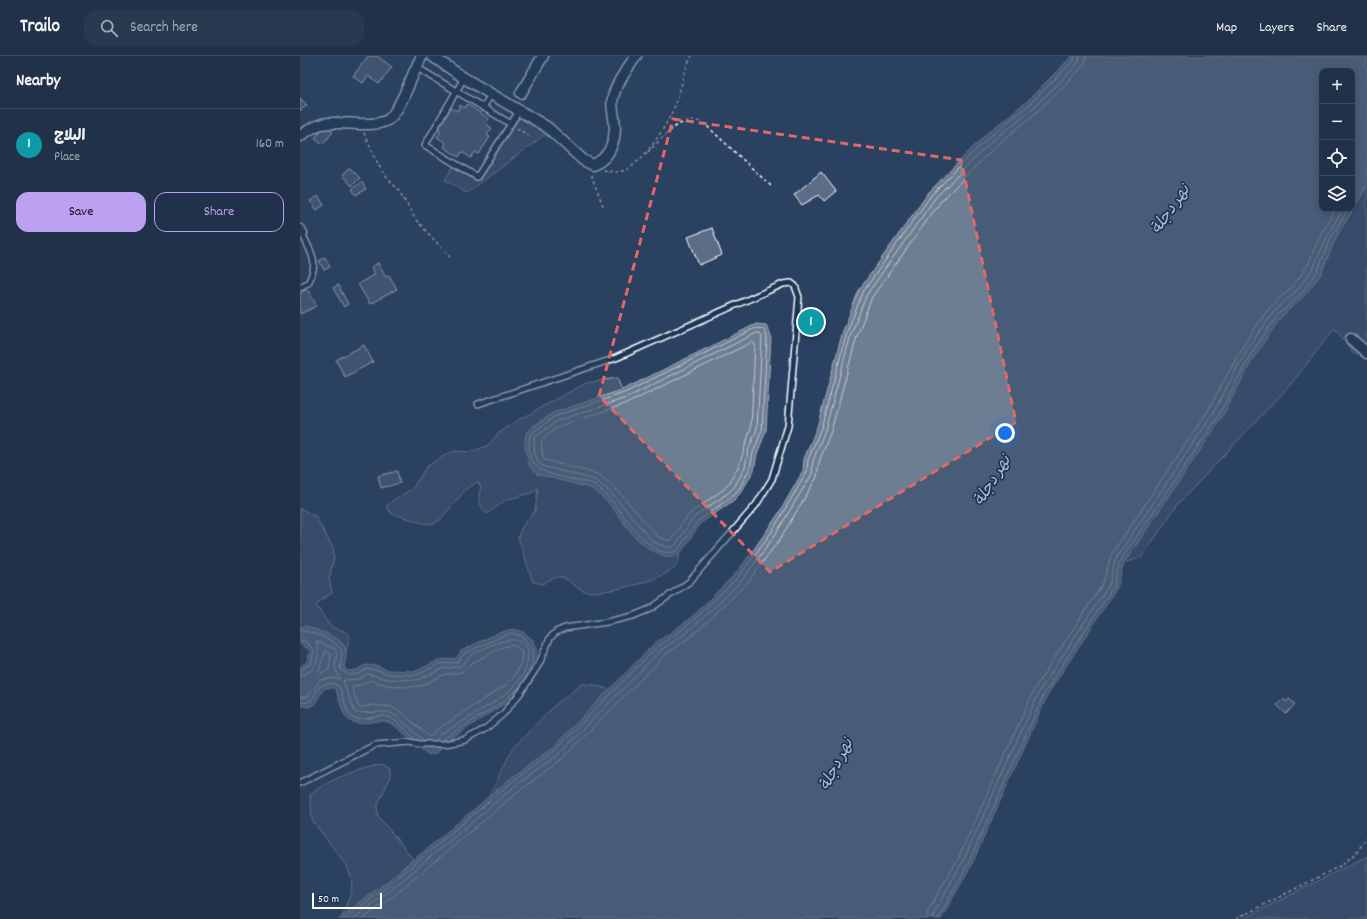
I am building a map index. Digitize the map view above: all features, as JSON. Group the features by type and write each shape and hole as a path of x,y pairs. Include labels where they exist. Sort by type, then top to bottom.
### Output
{"street":[{"path":"300,136 321,125 339,122 372,125 383,123 389,119 396,110 422,56"},
{"path":"432,56 445,60 464,78 555,133 591,168 604,158 615,140 615,125 612,107 613,96 636,56"},
{"path":"521,93 543,56"},
{"path":"1351,339 1367,353"}],"lane":[{"path":"416,67 510,124"},
{"path":"464,78 425,145 477,177 519,111"},
{"path":"483,108 490,94"},
{"path":"300,287 308,283 315,267 314,259 301,232"},
{"path":"300,783 375,745 410,742 419,744 444,744 465,740 484,729 503,714 521,692 539,664 550,638 556,632 564,628 607,622 633,616 650,609 689,582 756,505 772,479 788,426 799,297 798,290 791,283 783,284 616,358 478,404"}],"path":[{"path":"646,153 673,111 679,93 683,73 692,56"},
{"path":"604,208 591,168 607,171 622,171 634,164 679,124 688,120 697,121 706,125 771,186"},
{"path":"358,123 372,147 379,166 388,179 398,189 416,220 450,257"},
{"path":"510,124 529,136"},
{"path":"1236,919 1342,865 1358,851 1367,836"}],"highlighted area":[{"path":"673,119 961,160 1016,422 770,572 599,396"}],"shaded area":[{"path":"526,107 555,127 467,193 445,180 453,167 476,181 480,179"},
{"path":"1367,186 1367,355 1353,353 1335,328 1291,384 1178,504 1142,557 1124,563 1219,422 1255,355 1281,317 1303,297 1321,274 1335,239 1351,212 1355,212 1355,206"},
{"path":"617,378 622,390 553,413 532,427 537,474 591,488 608,502 635,537 664,556 672,557 680,554 674,568 667,573 635,585 601,592 584,591 568,580 559,577 543,584 533,582 518,537 522,527 535,511 538,488 531,493 506,500 487,514 482,508 480,502 479,495 481,487 478,482 467,488 440,520 433,524 422,523 391,513 386,507 392,501 413,488 426,467 445,455 455,451 470,452 487,446 499,433 520,419 586,383"},
{"path":"300,508 315,516 333,548 334,557 329,579 332,593 321,600 316,606 331,627 344,631 350,636 346,651 342,643 306,626 300,627"},
{"path":"582,684 595,685 610,690 552,748 510,779 488,798 513,748 555,705"},
{"path":"382,764 390,769 390,778 377,806 378,816 413,859 387,882 342,916 351,893 352,880 347,866 312,820 310,794 318,788 344,775"},
{"path":"1367,856 1367,919 1243,919"}],"water":[{"name":"نهر دجلة","path":"1072,56 1367,56 1367,186 1355,206 1355,68 1319,68 1319,212 1351,212 1335,239 1321,274 1303,297 1281,317 1255,355 1219,422 1124,563 1117,588 1048,694 971,866 941,919 339,919 387,882 510,779 552,748 655,643 696,613 736,573 779,513 803,471 804,459 817,427 843,331 859,290 929,192 985,135 1027,101"},
{"path":"756,324 766,325 771,336 766,431 757,454 754,470 742,491 734,500 700,524 680,554 673,557 664,556 649,549 635,537 608,502 591,488 537,474 529,465 525,446 526,433 553,413 622,390"},
{"path":"306,626 340,641 346,651 344,667 348,671 356,670 365,665 378,666 388,670 416,671 439,660 457,658 461,651 498,633 513,629 523,632 533,640 537,648 536,665 519,694 446,742 435,754 429,755 390,723 379,721 355,723 350,721 344,714 335,688 324,688 315,704 308,707 300,705 300,667 307,662 310,650 300,644 300,627"}],"building":[{"path":"368,56 377,56 392,67 379,84 368,76 363,83 353,76"},
{"path":"300,98 307,105 300,111"},
{"path":"467,104 489,119 486,124 492,128 487,135 490,137 479,154 475,152 471,158 462,152 459,157 444,147 446,143 437,137 441,131 438,128 451,108 457,111 460,105 465,108"},
{"path":"325,125 333,132 323,144 315,138"},
{"path":"350,168 360,178 352,186 342,175"},
{"path":"821,172 836,191 824,201 819,195 802,205 794,195"},
{"path":"362,182 366,189 356,195 352,189"},
{"path":"318,196 324,205 317,210 310,201"},
{"path":"712,228 722,255 699,265 688,237"},
{"path":"325,257 330,267 324,270 319,261"},
{"path":"378,263 386,277 389,275 397,289 370,304 358,284 375,274 371,267"},
{"path":"338,285 348,304 344,307 333,288"},
{"path":"307,289 317,306 300,314 300,293"},
{"path":"364,345 373,362 345,377 336,360"},
{"path":"397,471 400,483 381,488 378,476"},
{"path":"1283,699 1286,702 1289,699 1295,704 1286,714 1277,705"}],"place":[{"name":"البلاج","path":"811,322"}]}
